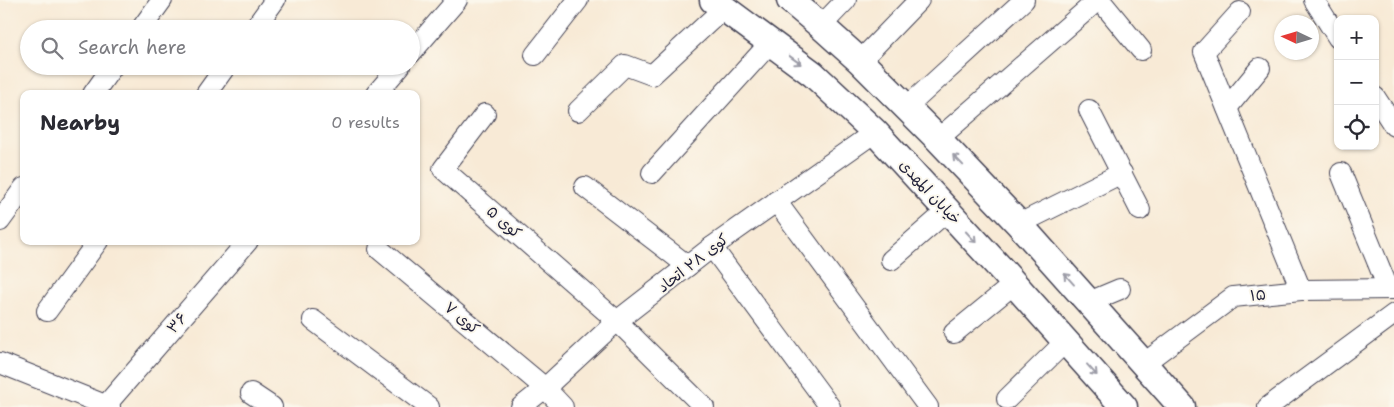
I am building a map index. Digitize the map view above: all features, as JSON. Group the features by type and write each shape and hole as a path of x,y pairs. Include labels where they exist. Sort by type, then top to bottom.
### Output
{"street":[{"path":"148,20 162,0"},
{"path":"261,20 275,0"},
{"path":"420,43 457,0"},
{"path":"534,55 578,0"},
{"path":"790,0 860,61 907,107 1019,224 1182,407"},
{"path":"821,26 846,0"},
{"path":"860,61 920,0"},
{"path":"907,107 1024,0"},
{"path":"938,140 1099,0 1141,50"},
{"path":"1314,0 1334,32"},
{"path":"578,111 625,65 652,75 719,4"},
{"name":"خیابان المهدی","path":"719,4 813,74 875,132 1124,407"},
{"path":"1240,12 1204,52 1301,290"},
{"path":"652,173 771,42"},
{"path":"1227,108 1260,68"},
{"path":"96,90 107,75"},
{"path":"209,90 220,75"},
{"path":"379,90 392,75"},
{"path":"1379,102 1394,126"},
{"path":"1089,110 1140,210"},
{"name":"کوی ۵","path":"485,114 443,169 618,321"},
{"name":"کوی ۲۸ اتحاد","path":"522,407 618,321 712,247 875,132"},
{"path":"1019,224 1122,172"},
{"path":"1341,173 1391,288"},
{"path":"585,187 688,266"},
{"path":"0,221 20,194"},
{"path":"776,201 928,407"},
{"path":"891,260 947,210"},
{"path":"47,311 95,245"},
{"name":"۳۶","path":"108,406 245,245"},
{"path":"712,247 830,407"},
{"name":"کوی ۷","path":"379,249 545,388 562,407"},
{"path":"954,333 1014,284"},
{"name":"۱۵","path":"1143,364 1232,297 1301,290 1391,288"},
{"path":"1089,302 1120,289"},
{"path":"1268,407 1394,314"},
{"path":"313,320 429,407"},
{"path":"618,321 704,407"},
{"path":"1007,399 1066,341"},
{"path":"0,362 108,406"},
{"path":"252,393 272,407"}]}
